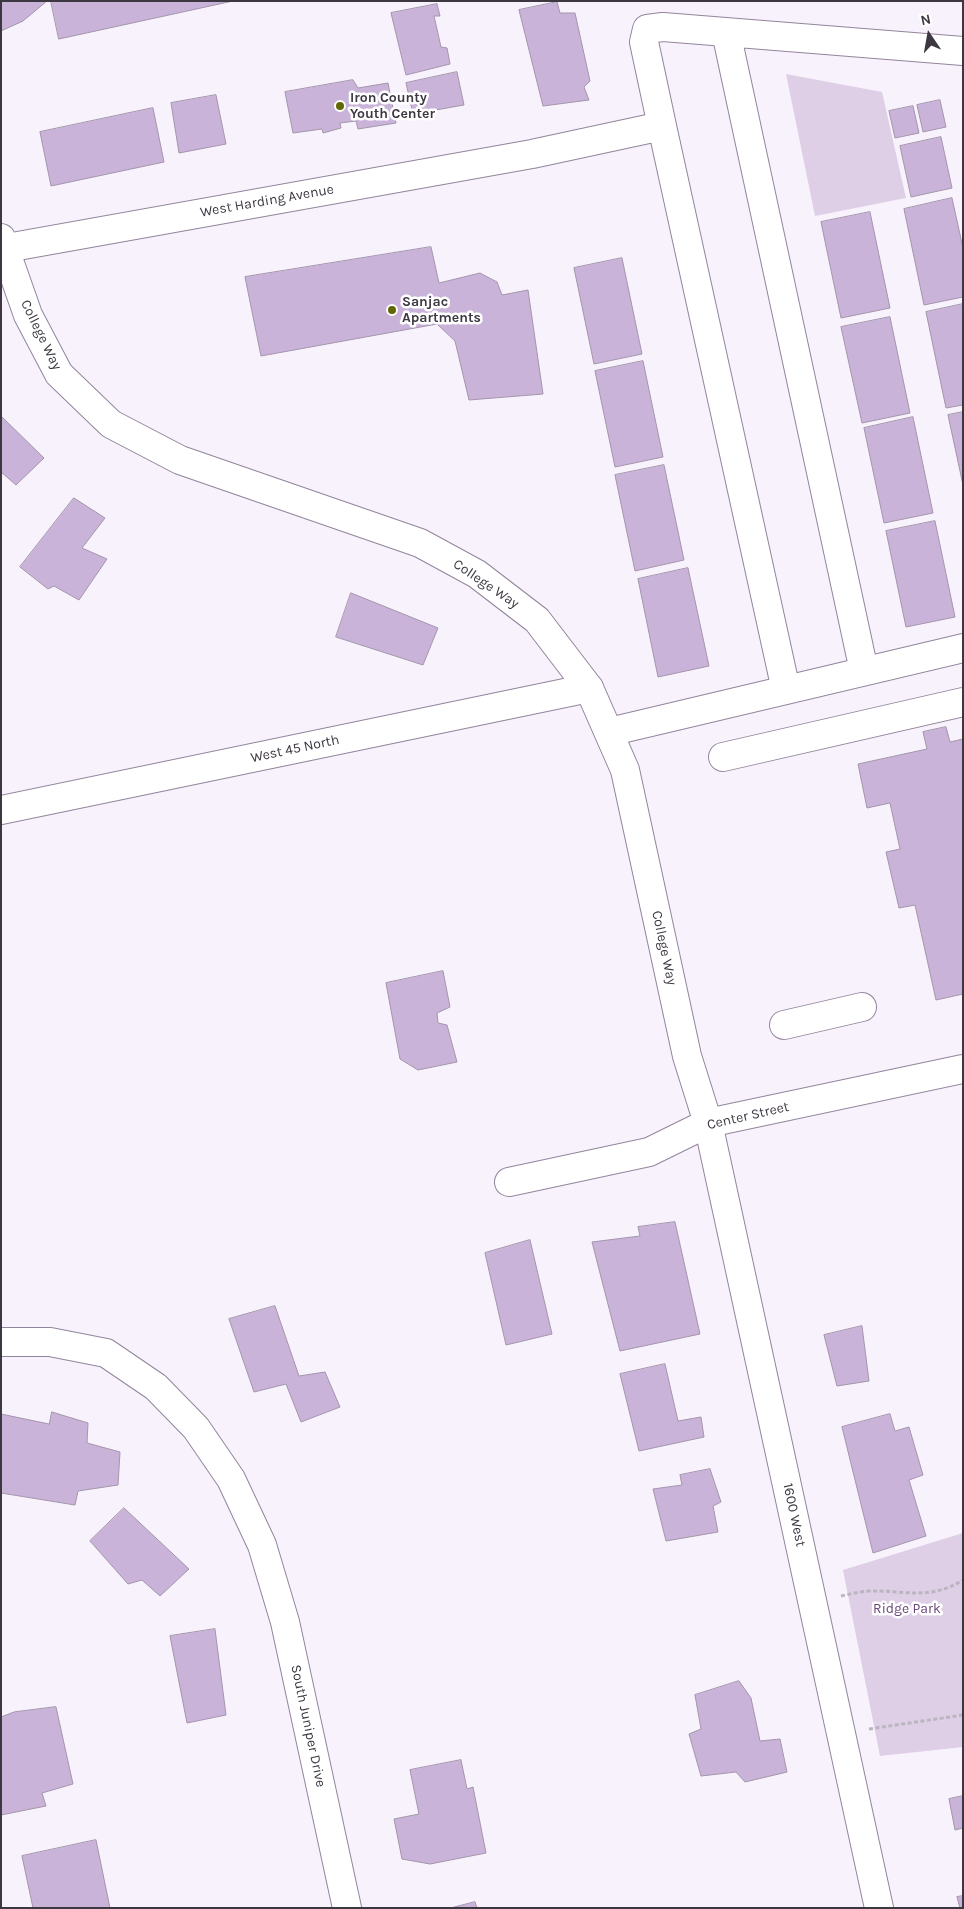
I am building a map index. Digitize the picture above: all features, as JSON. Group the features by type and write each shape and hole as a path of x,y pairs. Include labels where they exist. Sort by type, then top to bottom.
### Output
{"street":[{"path":"786,690 644,42 647,29 663,27 963,51"},
{"path":"726,32 864,671"},
{"name":"West Harding Avenue","path":"2,245 532,154 662,126"},
{"name":"College Way","path":"2,245 28,315 59,374 111,424 180,460 420,542 477,574 537,620 589,688 625,770 687,1056 708,1123"},
{"path":"609,732 963,648"},
{"name":"West 45 North","path":"1,810 589,688"},
{"path":"723,757 963,702"},
{"path":"784,1025 862,1007"},
{"name":"Center Street","path":"508,1182 649,1152 708,1123 963,1069"},
{"name":"1600 West","path":"708,1123 879,1908"},
{"name":"South Juniper Drive","path":"1,1342 50,1342 106,1353 156,1388 196,1428 231,1479 262,1545 285,1622 348,1908"}],"path":[{"path":"813,1600 868,1591 902,1594 931,1593 954,1586 963,1580"},
{"path":"842,1735 963,1714"}],"green space":[{"path":"786,74 882,92 906,198 815,216"},
{"name":"Ridge Park","path":"963,1533 963,1747 880,1756 843,1570"}],"building":[{"path":"1,1 47,1 23,21 1,31"},
{"path":"51,1 233,1 59,39"},
{"path":"557,2 560,13 575,13 590,81 584,87 589,100 543,106 519,10"},
{"path":"437,4 440,16 434,16 441,47 447,48 450,64 406,75 391,13"},
{"path":"457,72 464,105 413,114 406,83"},
{"name":"Iron County Youth Center","path":"353,80 358,88 388,83 396,123 358,129 356,121 340,123 341,128 323,133 322,129 293,133 285,92"},
{"path":"216,95 226,144 179,153 171,103"},
{"path":"940,100 946,127 923,132 917,105"},
{"path":"913,106 919,133 895,138 889,111"},
{"path":"153,108 164,162 51,186 40,132"},
{"path":"941,137 952,188 911,197 900,146"},
{"path":"952,198 963,248 963,297 924,305 904,209"},
{"path":"870,212 890,308 841,318 821,222"},
{"name":"Sanjac Apartments","path":"431,247 439,283 480,273 497,282 502,295 528,290 543,394 469,400 455,341 437,324 261,356 245,277"},
{"path":"622,258 642,354 594,364 574,268"},
{"path":"963,304 963,405 946,408 926,312"},
{"path":"890,317 910,413 862,423 841,327"},
{"path":"643,361 663,457 615,467 595,371"},
{"path":"963,412 963,485 948,415"},
{"path":"1,416 44,458 16,485 1,472"},
{"path":"913,417 933,513 884,523 864,428"},
{"path":"664,465 684,560 635,571 615,475"},
{"path":"74,498 105,518 82,548 107,559 79,600 54,586 48,589 20,567"},
{"path":"935,521 955,617 906,627 886,531"},
{"path":"688,568 709,666 658,677 638,579"},
{"path":"351,593 438,628 423,665 336,637"},
{"path":"946,727 950,742 963,739 963,994 936,1000 915,905 899,908 886,852 900,849 890,803 867,808 858,764 927,749 923,732"},
{"path":"443,971 450,1007 437,1013 438,1023 447,1025 457,1062 418,1070 400,1059 386,983"},
{"path":"675,1222 700,1334 620,1351 592,1242 640,1236 638,1227"},
{"path":"530,1240 552,1334 506,1345 485,1253"},
{"path":"275,1306 299,1376 325,1372 340,1407 301,1422 286,1384 254,1392 229,1319"},
{"path":"862,1326 869,1381 837,1386 824,1335"},
{"path":"665,1364 678,1421 701,1417 704,1437 639,1451 620,1374"},
{"path":"52,1412 88,1423 87,1443 120,1452 118,1485 78,1491 75,1505 1,1493 1,1414 49,1424"},
{"path":"890,1414 895,1431 909,1427 923,1475 909,1480 926,1536 873,1553 842,1427"},
{"path":"710,1469 721,1502 713,1506 718,1532 666,1541 653,1489 682,1485 680,1475"},
{"path":"124,1508 189,1569 160,1596 142,1580 128,1584 90,1541"},
{"path":"215,1629 226,1715 187,1723 170,1636"},
{"path":"739,1681 751,1698 760,1741 780,1739 787,1772 745,1782 736,1772 701,1776 689,1734 701,1729 695,1695"},
{"path":"56,1707 73,1784 42,1793 46,1806 1,1815 1,1717 14,1712"},
{"path":"461,1760 467,1789 473,1787 486,1853 430,1864 402,1859 394,1819 419,1814 410,1770"},
{"path":"963,1796 963,1828 955,1830 949,1799"},
{"path":"96,1840 110,1908 33,1908 22,1856"},
{"path":"963,1896 963,1908 960,1908 957,1897"},
{"path":"475,1902 477,1908 451,1908"}],"place":[{"name":"Iron County Youth Center","path":"340,106"},
{"name":"Sanjac Apartments","path":"392,310"}]}
